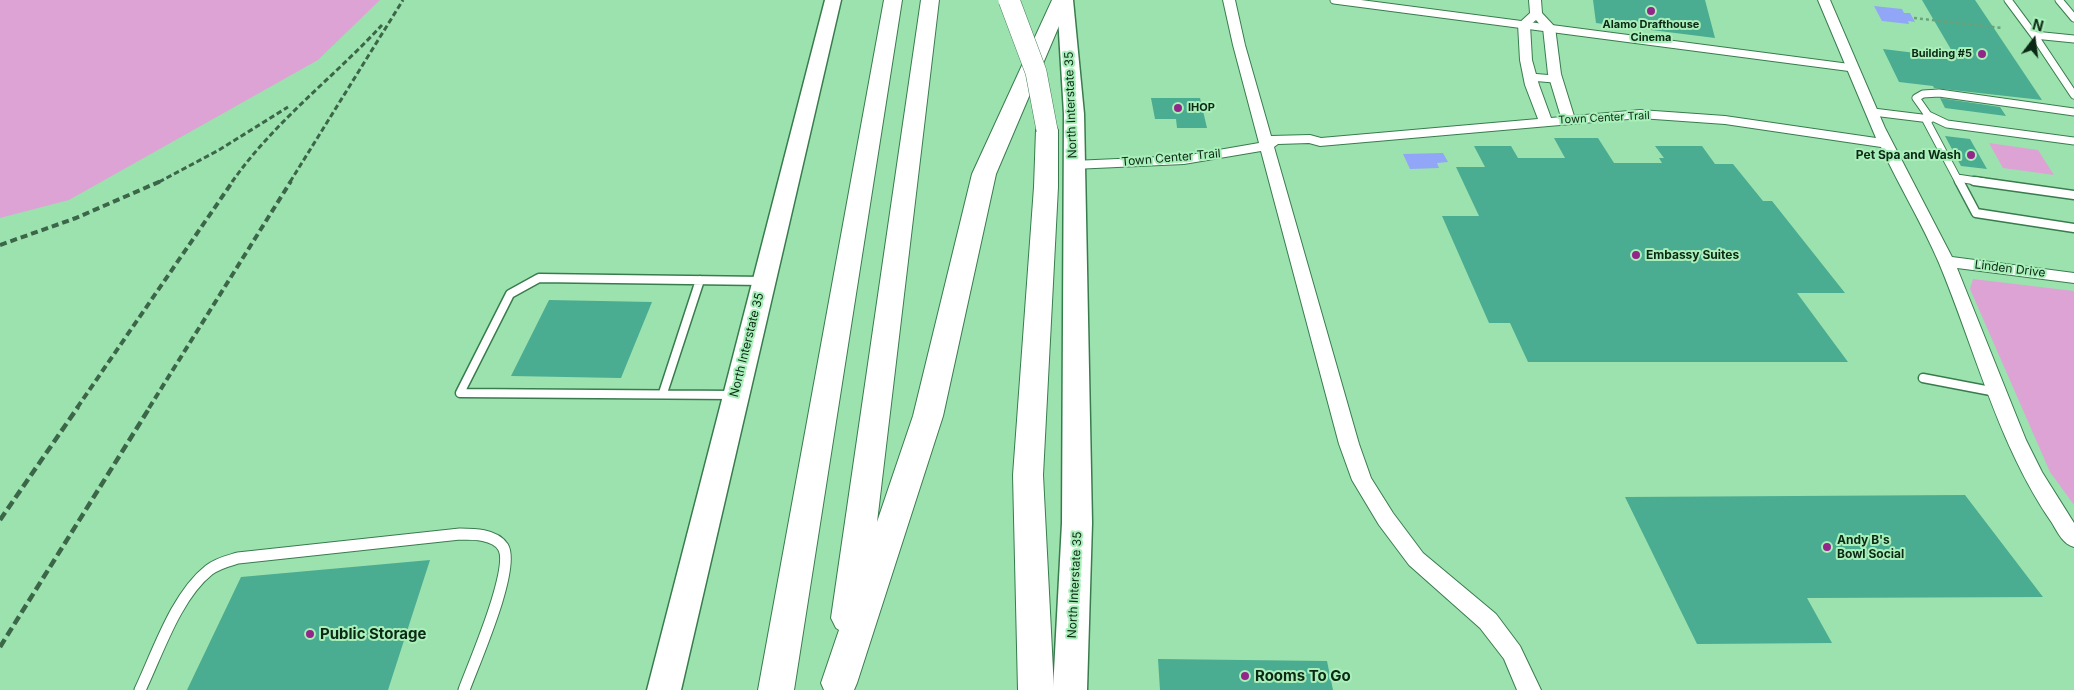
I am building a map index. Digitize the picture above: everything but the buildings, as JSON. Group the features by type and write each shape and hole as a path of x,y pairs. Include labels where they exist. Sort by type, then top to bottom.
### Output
{"highway":[{"path":"776,690 894,0"},
{"path":"839,687 930,0"},
{"path":"1009,0 1036,72 1047,130 1046,186 1028,475 1036,690"},
{"path":"839,687 928,416 984,174 1061,0"}],"main road":[{"name":"North Interstate 35","path":"664,690 833,0"},
{"name":"North Interstate 35","path":"1065,0 1074,114 1073,166 1078,523 1070,690"}],"street":[{"path":"1229,0 1239,45 1350,444 1362,480 1386,519 1416,558 1450,590 1488,621 1512,654 1529,690"},
{"path":"1535,0 1536,14 1549,27 1551,64 1554,79 1560,101 1569,120"},
{"path":"1824,0 1886,144 1946,261 1996,392 2030,467 2056,517 2074,539"},
{"path":"1536,14 1524,24 1526,60 1546,122"},
{"name":"Town Center Trail","path":"1073,166 1184,160 1268,145 1278,148 1312,147 1320,142 1640,114 1725,120 1886,144"},
{"name":"Linden Drive","path":"1946,261 2074,278"}],"lane":[{"path":"1334,0 1387,3 1524,24 1853,68"},
{"path":"2008,0 2034,34 2074,96"},
{"path":"2059,0 2074,18"},
{"path":"2034,34 2074,39"},
{"path":"1530,77 1554,79"},
{"path":"2074,112 1939,94 1923,94 1916,98 1929,119 1976,213 2074,228"},
{"path":"1873,112 2074,141"},
{"path":"1958,178 2074,195"},
{"path":"735,395 460,393 510,294 539,278 763,281"},
{"path":"663,393 700,280"},
{"path":"1923,378 1996,392"},
{"path":"140,690 191,588 208,570 218,564 238,558 454,534 488,538 504,546 508,556 507,567 498,598 464,690"}],"path":[{"path":"1914,18 2002,28"}],"shaded area":[{"path":"0,0 380,0 318,60 69,200 0,218"},
{"path":"1989,143 2038,150 2054,175 2003,168"},
{"path":"1973,279 2074,291 2074,505 2050,472 1970,289"}],"water":[{"path":"1874,6 1902,9 1904,13 1910,13 1915,22 1908,21 1909,24 1882,21"},
{"path":"1443,153 1448,162 1437,163 1439,168 1410,169 1403,154"}],"railway":[{"path":"290,182 403,0"},
{"path":"232,182 248,160 285,120 382,25"},
{"path":"160,181 219,150 288,107"},
{"path":"0,245 76,218 160,181"},
{"path":"77,408 233,181"},
{"path":"149,408 291,181"},
{"path":"0,520 78,407"},
{"path":"0,647 150,407"}],"place":[{"name":"Alamo Drafthouse Cinema","path":"1651,11"},
{"name":"Building #5","path":"1982,54"},
{"name":"IHOP","path":"1178,108"},
{"name":"Pet Spa and Wash","path":"1971,155"},
{"name":"Embassy Suites","path":"1636,255"},
{"name":"Andy B's Bowl Social","path":"1827,547"},
{"name":"Public Storage","path":"310,634"},
{"name":"Rooms To Go","path":"1245,676"}]}
